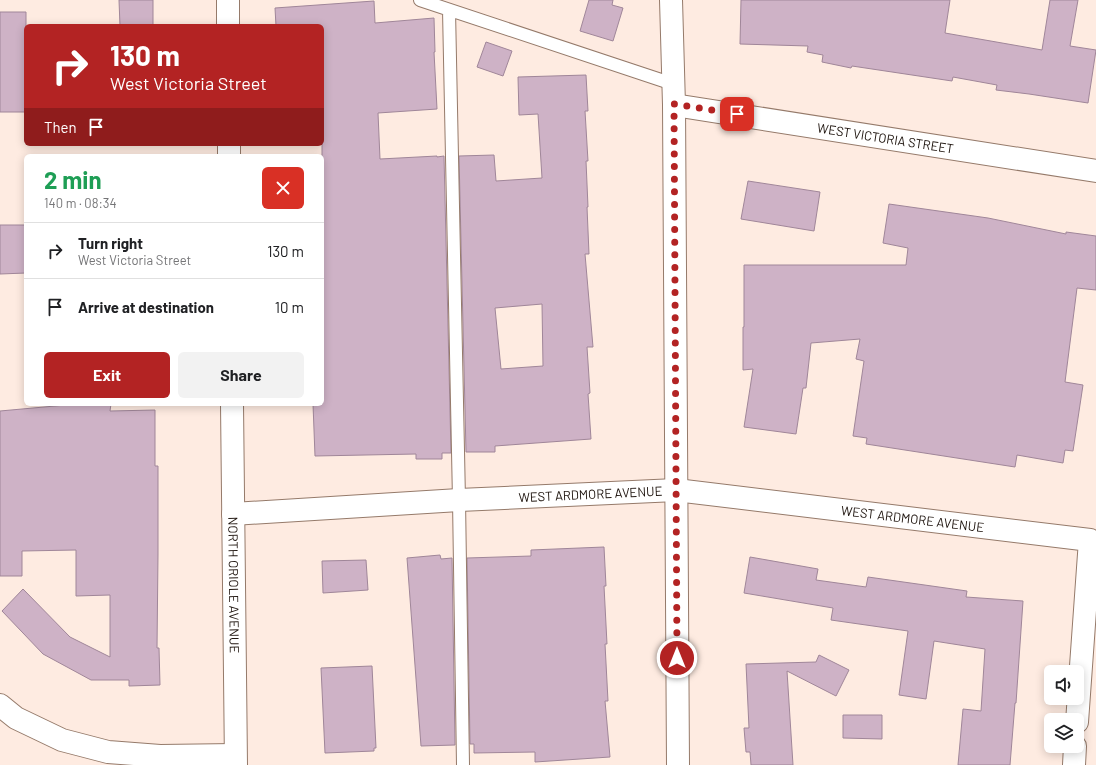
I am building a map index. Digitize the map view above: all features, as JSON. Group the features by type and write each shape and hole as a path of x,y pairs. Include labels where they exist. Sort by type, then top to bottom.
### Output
{"street":[{"path":"228,0 228,24"},
{"path":"672,0 674,94 678,765"},
{"name":"WEST VICTORIA STREET","path":"674,94 1096,171"},
{"name":"NORTH ORIOLE AVENUE","path":"232,406 236,760"},
{"name":"WEST ARDMORE AVENUE","path":"233,514 459,500 676,490 1090,540 1078,713"},
{"path":"0,705 16,718 62,740 108,752 236,760"},
{"path":"1074,765 1075,753"}],"lane":[{"path":"420,0 674,94"},
{"path":"449,10 463,765"}],"building":[{"path":"119,0 153,0 153,24 120,24"},
{"path":"589,0 613,0 612,5 623,8 613,41 580,31"},
{"path":"741,0 950,0 945,33 1042,50 1050,0 1078,0 1070,46 1096,50 1088,103 996,90 997,85 953,77 952,81 852,66 851,68 822,62 823,55 807,52 808,46 740,44"},
{"path":"374,1 375,23 434,18 437,109 378,113 380,159 444,156 451,453 442,453 442,459 416,459 416,454 315,456 313,406 324,406 324,154 322,154 322,146 324,146 324,24 276,24 275,8"},
{"path":"0,12 26,12 26,24 24,24 24,112 0,112"},
{"path":"486,42 512,51 503,76 477,67"},
{"path":"586,75 588,111 585,111 588,161 586,161 589,254 585,254 593,347 587,347 591,439 495,446 495,452 466,452 459,156 494,155 496,181 542,178 538,114 519,115 518,77","holes":["542,304 543,366 501,369 495,308"]},
{"path":"748,181 820,192 814,231 741,219"},
{"path":"889,204 988,218 1066,234 1066,232 1096,236 1096,290 1077,288 1065,382 1083,385 1073,451 1065,450 1063,463 1017,455 1015,467 866,444 867,438 853,436 864,361 856,359 860,339 811,343 806,388 803,388 796,434 744,427 753,369 743,370 744,265 906,265 908,248 883,243"},
{"path":"0,225 24,225 24,273 0,274"},
{"path":"55,406 111,406 110,411 155,410 155,466 158,466 157,648 159,648 160,685 129,686 129,680 91,680 43,654 2,611 23,589 70,637 110,657 110,595 76,596 76,550 22,551 22,576 0,576 0,411"},
{"path":"604,547 606,586 604,586 607,644 605,644 608,701 605,701 610,757 535,762 535,752 474,753 474,744 470,744 467,558 531,556 531,550"},
{"path":"440,555 441,559 452,558 455,745 421,746 407,558"},
{"path":"750,557 818,569 816,580 866,587 868,577 967,591 966,597 1023,601 1010,765 958,765 963,709 981,711 985,649 934,641 926,699 899,695 908,631 831,620 833,608 744,593"},
{"path":"366,560 368,590 323,593 322,561"},
{"path":"819,655 849,670 836,696 787,671 793,765 751,765 750,752 746,752 744,728 749,728 746,664 816,662"},
{"path":"372,666 376,748 374,748 374,751 325,753 321,668"},
{"path":"843,715 882,715 882,739 843,738"}],"route":[{"path":"677,658 674,104 737,114"}]}
